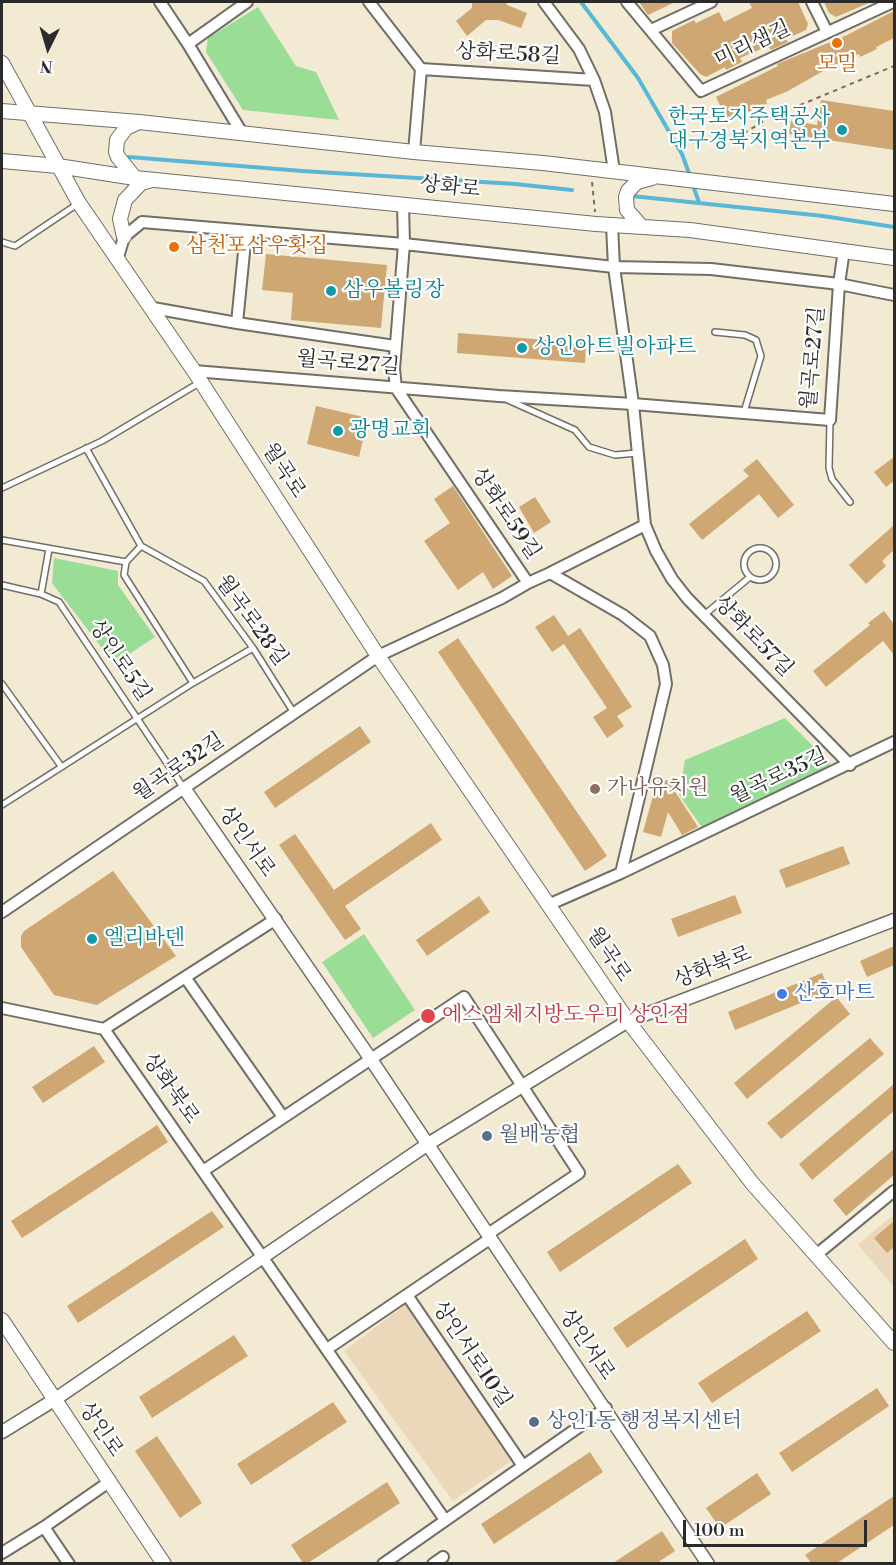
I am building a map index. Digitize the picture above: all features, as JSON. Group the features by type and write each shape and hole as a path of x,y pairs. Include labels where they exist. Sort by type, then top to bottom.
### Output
{"main road":[{"name":"월곡로","path":"2,63 79,203 153,308 378,656 628,1021 752,1183 894,1343"},
{"name":"상화로","path":"2,111 140,122 414,152 591,168 894,204"},
{"path":"135,178 118,157 117,140 126,128 140,122"},
{"name":"상화로","path":"2,161 58,166 152,180 596,224 690,230 894,257"},
{"path":"641,226 627,210 626,197 628,191 637,182 657,176"},
{"path":"124,237 120,219 125,200 141,183 152,180"},
{"name":"상인로","path":"2,1320 164,1563"}],"street":[{"path":"160,2 242,133"},
{"path":"188,44 247,2"},
{"path":"369,2 421,69"},
{"name":"상화로58길","path":"544,2 579,49 594,80 605,112 614,171"},
{"name":"미리샘길","path":"627,2 701,91 893,2"},
{"path":"651,30 711,2"},
{"path":"812,2 827,32"},
{"name":"상화로58길","path":"421,69 594,80"},
{"name":"상화로","path":"414,152 421,69"},
{"path":"396,388 394,369 404,244 403,204"},
{"path":"118,257 124,237 142,222 404,244 614,267 711,269 839,284 894,295"},
{"name":"상화로57길","path":"612,225 614,267 633,404 645,525 656,551 672,579 704,615 850,765"},
{"path":"237,323 246,232"},
{"name":"월곡로27길","path":"197,376 633,404 830,420 839,284 844,250"},
{"path":"153,308 395,346"},
{"name":"상화로59길","path":"396,388 528,583 550,573 623,615 650,636 663,665 666,684 621,873"},
{"path":"550,573 645,525"},
{"path":"378,656 502,598 528,583"},
{"name":"월곡로32길","path":"2,912 378,656"},
{"name":"월곡로35길","path":"548,905 621,873 894,742"},
{"name":"상인서로","path":"184,788 370,1058 708,1563"},
{"path":"2,1008 104,1029 276,919"},
{"name":"상화북로","path":"2,1432 54,1400 428,1144 628,1021 894,920"},
{"path":"185,977 283,1117"},
{"path":"203,1171 464,997 579,1173 327,1349"},
{"name":"상화북로","path":"104,1029 445,1520"},
{"path":"816,1255 894,1191"},
{"name":"상인서로10길","path":"407,1295 523,1466"},
{"path":"383,1563 606,1408"},
{"path":"2,1553 109,1482"},
{"path":"44,1527 69,1563"},
{"path":"433,1563 443,1557"}],"lane":[{"path":"2,242 15,246 79,203"},
{"path":"715,332 745,335 756,340 761,356 743,414"},
{"path":"2,488 102,441 197,376"},
{"name":"월곡로27길","path":"499,396 575,430 589,447 615,455 638,453"},
{"path":"830,420 829,468 832,479 850,502"},
{"path":"86,448 141,546 126,562 124,575 193,683"},
{"path":"2,540 126,562"},
{"name":"월곡로28길","path":"141,546 204,581 253,648 294,713"},
{"path":"763,548 772,553 777,563 774,573 765,580 750,577 744,568 748,553 763,548"},
{"path":"41,594 49,549"},
{"path":"704,615 750,577"},
{"name":"상인로5길","path":"2,585 41,594 59,602 184,788"},
{"path":"2,805 193,683 253,648"},
{"path":"2,684 61,766"}],"path":[{"path":"736,138 769,118 894,66"},
{"path":"591,168 596,224"}],"shaded area":[{"path":"894,1214 894,1287 858,1245"},
{"path":"406,1304 511,1461 453,1501 344,1351"}],"green space":[{"path":"258,7 296,66 316,72 339,120 243,110 206,52 208,38"},
{"path":"54,558 118,571 118,585 155,637 114,664 52,583"},
{"path":"785,718 830,763 829,775 706,833 679,795 685,760"},
{"path":"364,934 415,1010 373,1038 322,962"}],"building":[{"path":"472,2 506,2 507,5 527,13 521,28 498,20 486,20 467,36 456,21 472,8"},
{"path":"639,2 675,2 648,15"},
{"path":"749,2 798,2 808,24 806,30 786,39 788,42 771,50 768,46 740,58 742,62 726,70 725,67 706,77 700,74 672,43 672,31 694,20 696,23 719,12 724,22 752,8"},
{"path":"824,2 871,2 836,17 829,13"},
{"path":"894,11 894,38 876,47 877,49 832,66 788,91 766,100 767,104 748,112 746,108 726,118 716,97 778,66 777,64 845,36"},
{"name":"한국토지주택공사 대구경북지역본부","path":"821,100 894,111 894,150 789,134 791,121 817,125"},
{"name":"삼우볼링장","path":"266,254 387,265 381,328 291,320 293,293 262,290"},
{"name":"상인아트빌아파트","path":"458,333 586,343 585,363 457,353"},
{"name":"광명교회","path":"316,406 368,418 359,457 307,444"},
{"path":"894,457 894,481 886,487 874,472"},
{"path":"757,459 794,505 778,518 759,494 702,540 689,524 749,476 743,470"},
{"path":"453,486 512,576 493,589 483,572 458,590 424,541 450,523 434,499"},
{"path":"535,497 551,522 534,533 519,507"},
{"path":"894,525 894,550 882,561 886,566 866,584 849,565"},
{"path":"884,611 894,624 894,655 883,641 826,687 813,671"},
{"path":"554,615 568,636 580,628 632,707 617,716 624,726 607,738 593,717 607,708 564,644 552,652 535,627"},
{"path":"458,638 607,856 585,871 438,652"},
{"path":"360,726 371,742 275,808 264,792"},
{"path":"658,778 676,783 674,790 698,827 682,835 668,812 661,837 643,832"},
{"path":"431,823 442,840 345,906 361,929 345,940 279,845 295,834 334,890"},
{"path":"843,846 850,864 786,888 779,870"},
{"name":"엘리바덴","path":"113,871 176,956 97,1005 54,995 21,947 21,936 24,931"},
{"path":"735,895 742,913 678,937 671,919"},
{"path":"479,896 490,912 427,956 416,940"},
{"path":"894,946 894,965 867,977 860,961"},
{"path":"822,973 830,991 735,1030 728,1012"},
{"path":"834,999 838,999 850,1014 747,1099 734,1083"},
{"path":"870,1038 884,1054 781,1139 767,1123"},
{"path":"94,1046 105,1062 43,1103 32,1087"},
{"path":"894,1084 894,1111 812,1180 799,1164"},
{"path":"157,1125 168,1142 22,1238 11,1221"},
{"path":"894,1149 894,1175 846,1216 833,1200"},
{"path":"678,1164 692,1183 560,1272 547,1252"},
{"path":"212,1211 224,1227 78,1323 67,1306"},
{"path":"894,1221 894,1247 887,1253 874,1238"},
{"path":"745,1239 758,1259 627,1348 613,1328"},
{"path":"807,1311 821,1331 712,1403 698,1383"},
{"path":"234,1335 248,1356 152,1418 139,1397"},
{"path":"877,1388 889,1406 792,1472 779,1453"},
{"path":"333,1402 347,1422 251,1485 237,1464"},
{"path":"157,1436 202,1503 180,1518 135,1451"},
{"path":"590,1452 603,1472 494,1544 481,1524"},
{"path":"757,1473 771,1494 720,1528 706,1508"},
{"path":"387,1482 400,1503 308,1563 303,1563 291,1545"},
{"path":"894,1496 894,1525 837,1563 811,1563 805,1555"},
{"path":"662,1531 675,1551 657,1563 613,1563"}],"waterway":[{"path":"581,2 638,78 682,154 690,176"},
{"path":"129,157 572,190"},
{"path":"692,183 699,202"},
{"path":"632,196 823,216 894,227"}],"place":[{"name":"모밀","path":"837,43"},
{"name":"한국토지주택공사 대구경북지역본부","path":"842,130"},
{"name":"삼천포삼우횟집","path":"174,247"},
{"name":"삼우볼링장","path":"331,291"},
{"name":"상인아트빌아파트","path":"522,348"},
{"name":"광명교회","path":"338,431"},
{"name":"가나유치원","path":"595,789"},
{"name":"엘리바덴","path":"92,939"},
{"name":"산호마트","path":"782,994"},
{"name":"에스엠체지방도우미 상인점","path":"428,1016"},
{"name":"월배농협","path":"487,1136"},
{"name":"상인1동 행정복지센터","path":"534,1422"}]}
